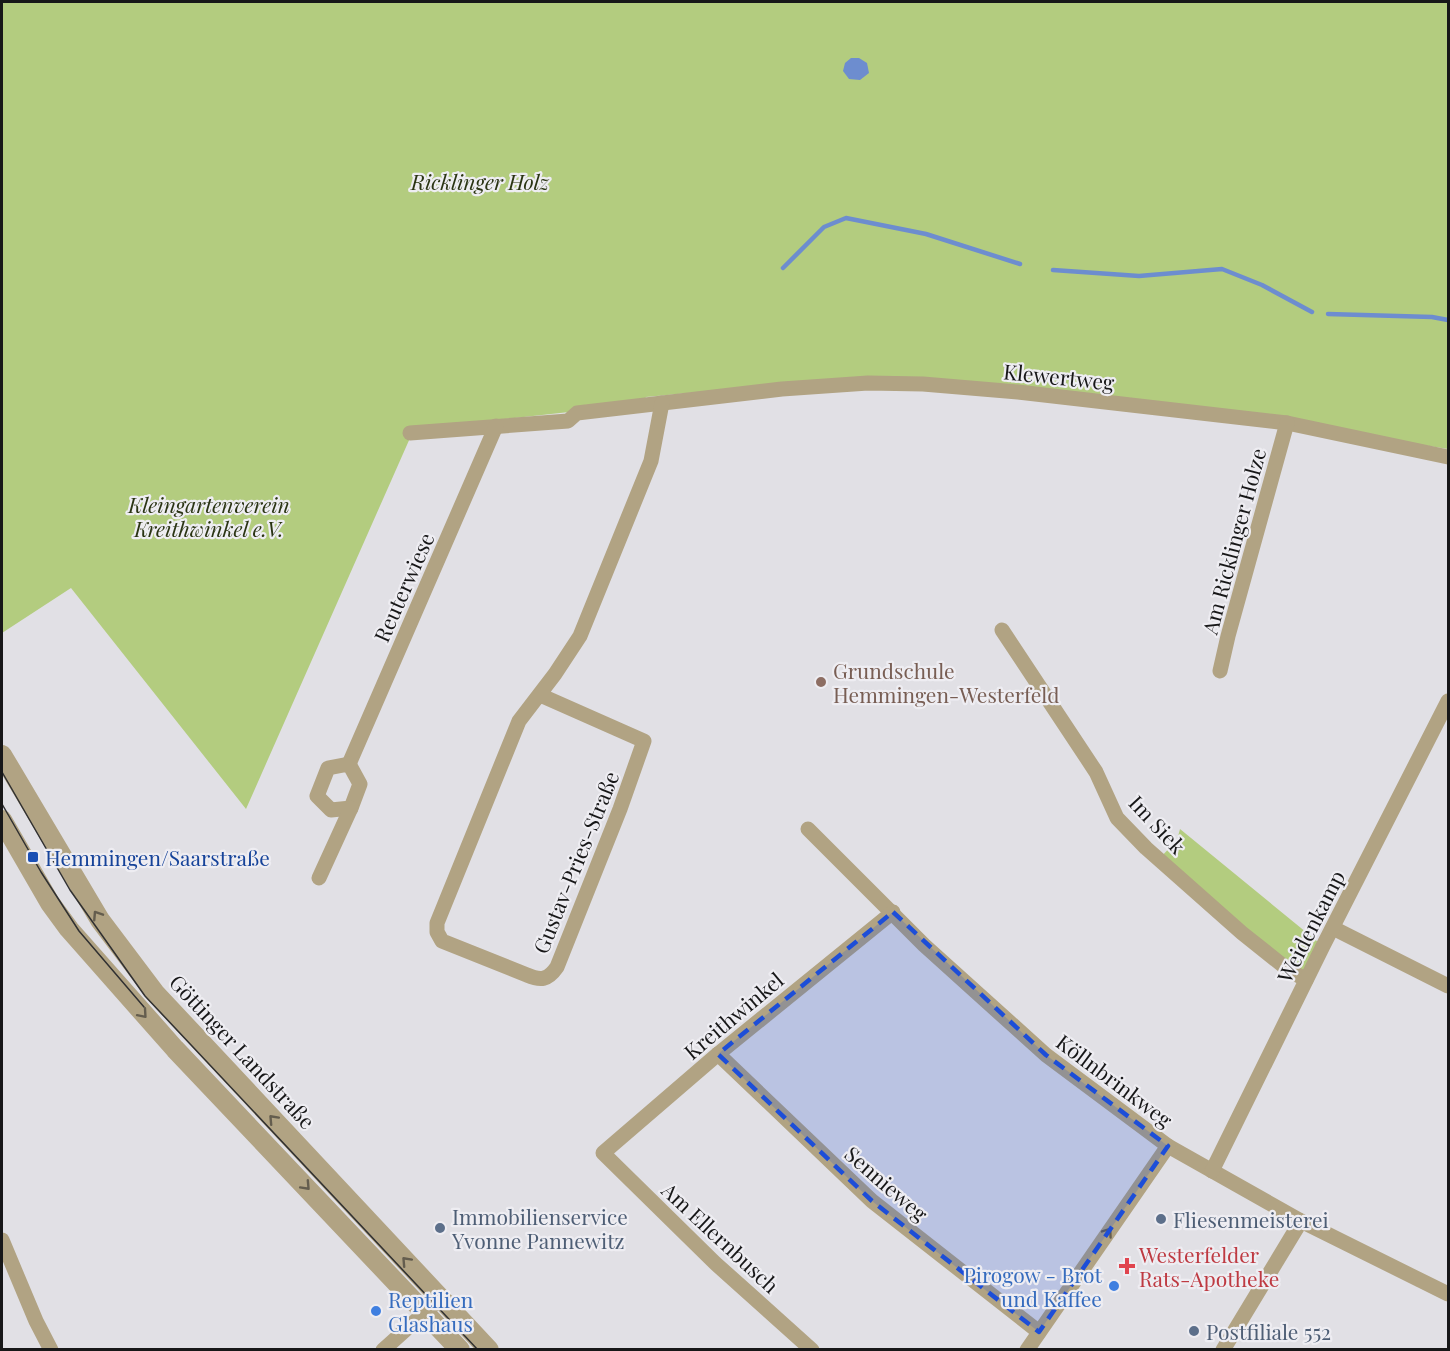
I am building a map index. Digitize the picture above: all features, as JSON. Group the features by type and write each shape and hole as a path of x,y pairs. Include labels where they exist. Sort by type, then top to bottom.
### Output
{"street":[{"name":"Klewertweg","path":"662,403 793,388 868,383 923,384 1018,392 1287,423 1449,458"},
{"path":"410,433 568,421 577,413 662,403"},
{"name":"Gustav-Pries-Straße","path":"540,695 644,741 620,809 557,967 547,978 542,979 442,941 437,932 437,923 519,721 540,695 580,636 651,461 662,403"},
{"name":"Am Ricklinger Holze","path":"1220,671 1287,423"},
{"name":"Reuterwiese","path":"349,764 496,426"},
{"name":"Im Siek","path":"1002,630 1096,772 1117,818 1146,848 1242,933 1286,968 1306,980"},
{"name":"Weidenkamp","path":"1212,1171 1306,980 1449,701"},
{"name":"Göttinger Landstraße","path":"2,755 100,920 155,993 489,1350"},
{"path":"319,878 351,808 360,784 349,764 328,768 317,796 331,810 351,808"},
{"path":"2,820 50,903 69,929 175,1049 460,1350"},
{"name":"Köllnbrinkweg","path":"808,829 924,945 1046,1055 1168,1146 1301,1221 1449,1294"},
{"name":"Kreithwinkel","path":"603,1153 718,1054 893,912"},
{"path":"1333,928 1449,986"},
{"name":"Sennieweg","path":"718,1054 872,1201 1039,1332"},
{"path":"1027,1350 1168,1146"},
{"name":"Am Ellernbusch","path":"603,1153 703,1252 812,1350"},
{"path":"1223,1350 1301,1221"},
{"path":"2,1240 36,1321 51,1350"},
{"path":"383,1350 441,1298"}],"highlighted area":[{"path":"893,912 1046,1055 1168,1146 1039,1332 872,1201 718,1054"}],"green space":[{"name":"Ricklinger Holz","path":"2,2 1448,2 1448,449 1150,402 792,383 646,397 643,402 414,429 246,809 71,588 2,633"},
{"path":"1180,829 1323,946 1306,980 1159,859 1177,840"}],"water":[{"path":"851,58 859,58 867,63 869,73 860,80 849,79 843,71 845,63"}],"waterway":[{"path":"783,268 824,227 846,218 926,234 1020,264"},
{"path":"1053,270 1139,276 1222,269 1262,285 1312,312"},
{"path":"1328,314 1432,317 1448,320"}],"tram line":[{"path":"2,772 70,890 145,996 478,1350"},
{"path":"2,804 41,872 79,931 144,1007"}],"place":[{"name":"Grundschule Hemmingen-Westerfeld","path":"821,682"},
{"name":"Hemmingen/Saarstraße","path":"33,857"},
{"name":"Fliesenmeisterei","path":"1161,1219"},
{"name":"Immobilienservice Yvonne Pannewitz","path":"440,1228"},
{"name":"Westerfelder Rats-Apotheke","path":"1127,1266"},
{"name":"Pirogow - Brot und Kaffee","path":"1114,1286"},
{"name":"Reptilien Glashaus","path":"376,1311"},
{"name":"Postfiliale 552","path":"1194,1331"}],"park label":[{"name":"Kleingartenverein Kreithwinkel e.V.","path":"209,516"}]}
